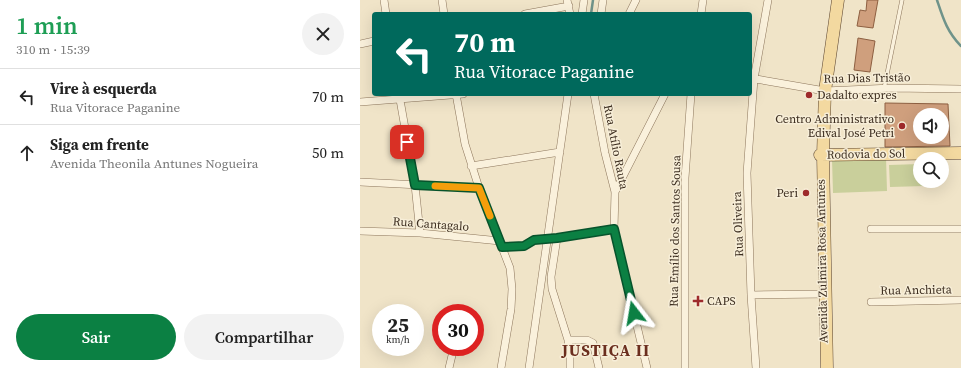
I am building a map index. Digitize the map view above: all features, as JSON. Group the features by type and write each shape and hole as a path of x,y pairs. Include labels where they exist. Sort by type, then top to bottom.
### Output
{"main road":[{"path":"823,91 834,0"},
{"path":"823,91 838,0"},
{"name":"Avenida Zulmira Rosa Antunes","path":"823,91 821,155 824,368"},
{"name":"Rodovia do Sol","path":"821,155 961,152"},
{"name":"Avenida Zulmira Rosa Antunes","path":"824,294 828,368"}],"street":[{"path":"384,0 386,12"},
{"path":"442,0 444,12"},
{"path":"582,12 584,0"},
{"path":"601,12 603,0"},
{"path":"630,12 636,0"},
{"path":"701,12 703,0"},
{"name":"Rua Oliveira","path":"752,79 768,0"},
{"path":"533,12 568,3"},
{"path":"360,44 372,41"},
{"name":"Rua Dias Tristão","path":"752,79 823,91 961,89"},
{"path":"360,102 399,96 415,185 420,233"},
{"path":"459,96 465,144 479,188 510,268 512,289 511,309 501,368"},
{"path":"529,368 568,96"},
{"name":"Rua Atílio Rauta","path":"594,96 605,153 615,192 614,229 647,368"},
{"path":"615,192 665,96"},
{"name":"Rua Emílio dos Santos Sousa","path":"685,368 685,178 691,96"},
{"name":"Rua Oliveira","path":"751,96 747,173 751,296 756,368"},
{"path":"472,166 560,152"},
{"path":"360,182 479,188"},
{"name":"Rua Cantagalo","path":"360,231 420,233 524,246 534,240 614,229"},
{"path":"871,229 961,229"},
{"path":"557,238 551,277 552,289 568,340 570,368"},
{"path":"751,296 824,294"},
{"name":"Rua Anchieta","path":"870,302 961,300"},
{"path":"568,340 587,340 593,343 599,368"},
{"path":"449,368 452,356"}],"lane":[{"path":"884,89 902,0"}],"green space":[{"path":"886,157 887,191 833,193 832,159"},
{"path":"913,164 913,186 890,187 889,165"}],"building":[{"path":"867,0 878,0 873,28 857,26 860,10 866,11"},
{"path":"858,38 875,41 870,72 854,70"},
{"name":"Centro Administrativo Edival José Petri","path":"885,103 948,104 948,108 913,108 913,144 949,144 949,125 950,146 885,147"}],"waterway":[{"path":"591,12 593,0"},
{"path":"937,0 949,30 961,46"}],"slow traffic":[{"path":"435,186 479,188 490,216"}],"place":[{"name":"Dadalto expres","path":"809,95"},
{"name":"Centro Administrativo Edival José Petri","path":"902,126"},
{"name":"Peri","path":"806,193"},
{"name":"CAPS","path":"698,301"}],"district":[{"name":"JUSTIÇA II","path":"606,350"}],"route":[{"path":"407,142 415,185 479,188 502,247 524,246 534,240 614,229 634,313"}]}
